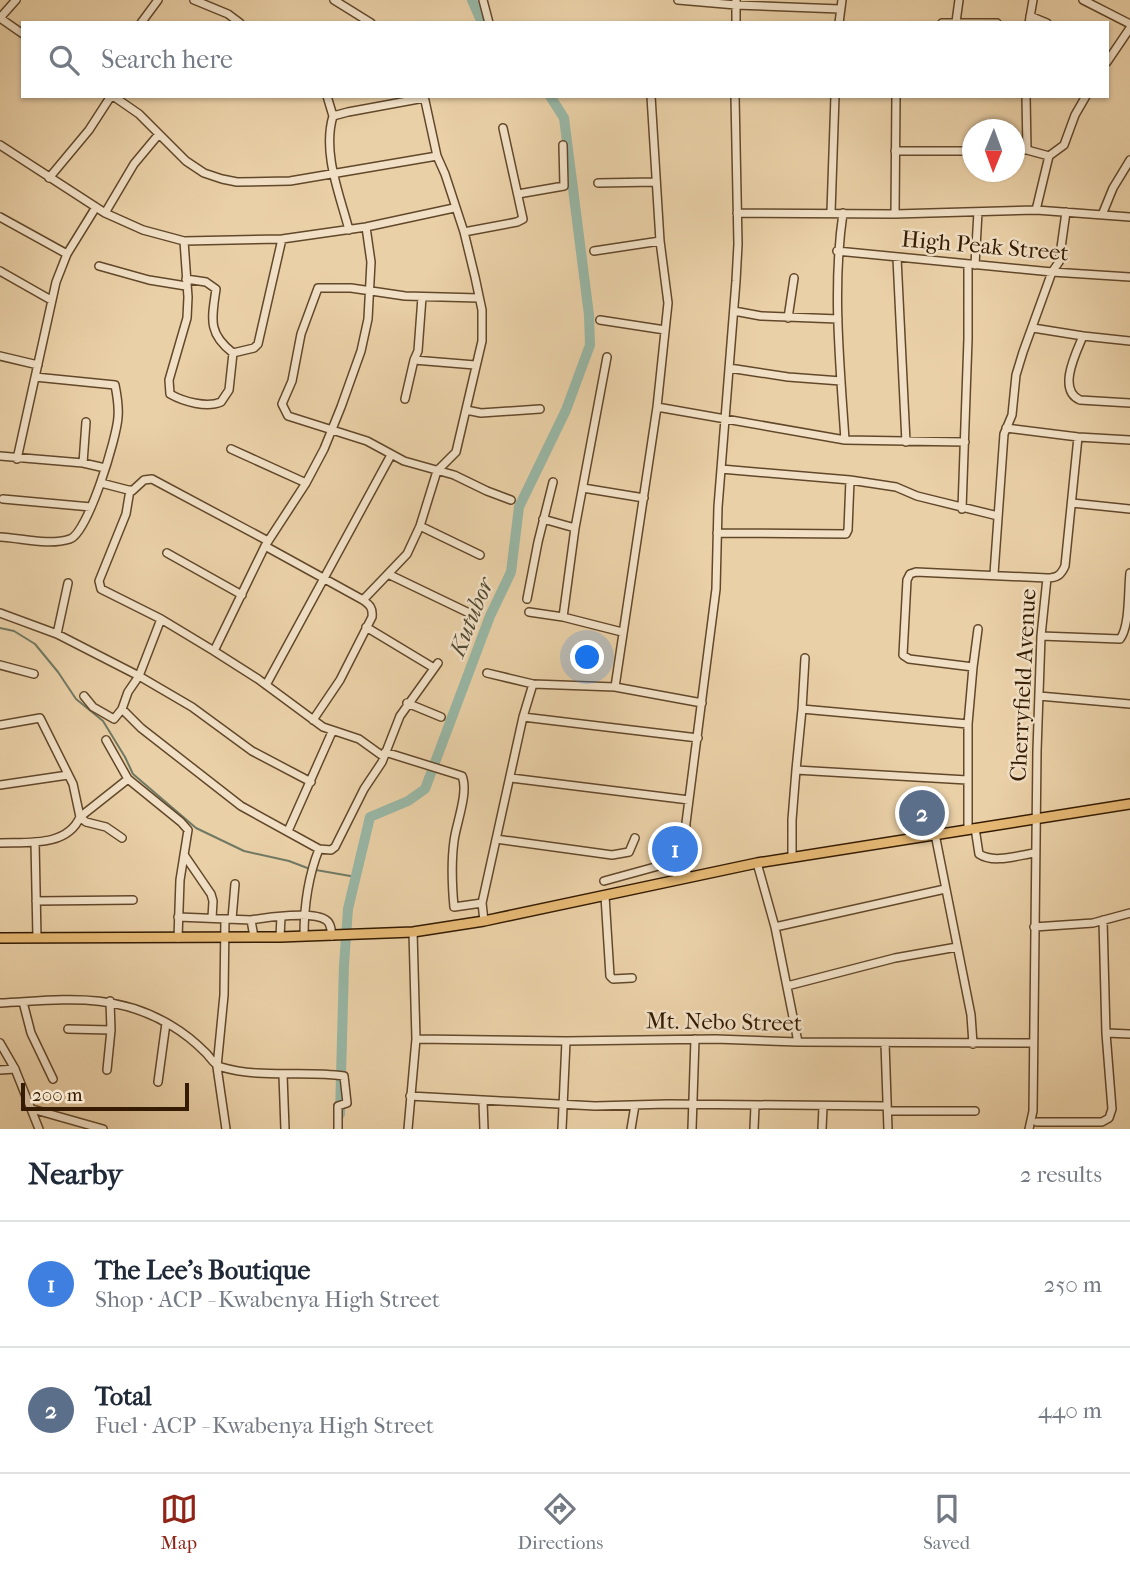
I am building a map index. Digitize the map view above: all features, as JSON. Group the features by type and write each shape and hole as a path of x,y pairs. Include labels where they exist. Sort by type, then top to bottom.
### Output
{"main road":[{"path":"0,938 280,937 413,932 605,897 757,863 1130,804"}],"street":[{"path":"16,0 0,18 21,33"},
{"path":"142,21 158,0"},
{"path":"194,0 206,2 237,21"},
{"path":"334,0 368,21"},
{"path":"483,0 488,21"},
{"path":"678,0 841,4"},
{"path":"956,21 959,0"},
{"path":"1030,20 1034,0"},
{"path":"1083,0 1130,26 1111,48"},
{"path":"736,3 736,21"},
{"path":"49,178 89,130 111,98"},
{"path":"115,98 139,114 186,161 204,173 237,182 290,181 437,156"},
{"path":"328,98 333,116 329,139 334,172 349,230"},
{"path":"333,116 419,98"},
{"path":"363,600 377,583 390,575 407,554 437,471 456,452 482,341 483,324 479,298 464,232 437,156 424,98"},
{"path":"615,687 657,407 668,303 655,182 651,98"},
{"path":"688,878 684,859 716,589 721,470 734,311 738,244 735,98"},
{"path":"831,212 835,98"},
{"path":"895,214 896,98"},
{"path":"1026,98 1027,150 1049,156"},
{"path":"1036,211 1049,156 1064,145 1075,115 1085,98"},
{"path":"464,232 521,222 523,219 503,128"},
{"path":"105,213 120,192 134,164 159,134"},
{"path":"0,145 105,213 144,230 184,241 282,239 366,227 454,208"},
{"path":"517,194 565,186 563,145"},
{"path":"895,151 962,151"},
{"path":"1102,215 1113,188 1130,160"},
{"path":"598,183 655,182"},
{"path":"17,458 51,300 67,254 96,207"},
{"path":"737,213 1036,211 1130,217"},
{"path":"962,509 971,265 978,212"},
{"path":"994,574 1003,441 1012,415 1016,375 1052,272 1059,262 1066,212"},
{"path":"843,213 837,251 845,440"},
{"path":"0,217 67,254"},
{"path":"214,651 266,544 306,483 331,431 360,351 368,319 370,291 371,262 366,227"},
{"path":"233,353 254,348 258,344 282,239"},
{"path":"594,251 660,240"},
{"path":"184,241 187,318 169,380 170,394 187,401 213,405 221,402 229,390 233,353"},
{"name":"High Peak Street","path":"837,251 971,265 1130,277"},
{"path":"897,258 906,442"},
{"path":"99,266 149,280 206,282 216,289 212,327 216,336 233,353"},
{"path":"0,271 51,300"},
{"path":"788,318 794,278"},
{"path":"479,298 422,297 351,288 318,288 301,334 292,381 282,404 288,416 368,440 391,456 458,476 487,491 512,499"},
{"path":"405,399 418,351 422,297"},
{"path":"734,311 788,318 838,319"},
{"path":"600,320 665,330"},
{"path":"1033,328 1130,341"},
{"path":"1083,336 1074,357 1069,382 1074,398 1130,403"},
{"path":"0,356 38,365"},
{"path":"563,617 575,528 607,357"},
{"path":"414,360 475,365"},
{"path":"729,368 788,377 841,381"},
{"path":"0,537 50,541 68,540 77,534 101,483 118,421 115,385 35,377"},
{"path":"657,407 845,440 965,442"},
{"path":"466,410 481,413 540,409"},
{"path":"83,463 86,422"},
{"path":"1006,428 1130,440"},
{"name":"Cherryfield Avenue","path":"1033,1111 1035,853 1041,636 1047,578 1061,574 1065,566 1078,437"},
{"path":"231,449 306,483"},
{"path":"0,456 83,463 105,468"},
{"path":"266,685 391,456"},
{"path":"721,470 850,480 896,487 962,509 998,516"},
{"path":"313,720 340,680 372,617 371,606 152,479 144,480 130,491 126,514 99,586 214,651 266,685 313,720 332,732 359,739 385,755 463,776 454,840 454,907 481,903"},
{"path":"717,533 846,534 850,480"},
{"path":"527,599 553,482"},
{"path":"101,483 130,491"},
{"path":"583,488 644,498"},
{"path":"3,499 91,507"},
{"path":"1072,503 1130,509"},
{"path":"543,519 575,528"},
{"path":"419,526 480,555"},
{"path":"167,553 242,594"},
{"path":"1041,636 1115,640 1123,635 1128,622 1130,573"},
{"path":"973,667 909,659 902,655 907,580 910,574 994,574 1047,578"},
{"path":"390,575 467,612"},
{"path":"57,634 68,583"},
{"path":"529,612 563,617 622,632"},
{"path":"0,613 57,634 139,676 192,707 252,751 311,782"},
{"path":"84,695 87,702 111,720 122,709 128,692 139,676 161,619"},
{"path":"122,709 141,728 241,806 319,849 331,850 385,755 407,703 436,665 366,626"},
{"path":"978,629 968,724 967,780 971,828 979,854 983,858 1035,853"},
{"path":"792,857 792,820 805,659"},
{"path":"0,664 34,674"},
{"path":"487,673 534,684 615,687 702,703"},
{"path":"484,921 481,903 523,717 534,684"},
{"path":"1040,696 1130,704"},
{"path":"407,703 441,717"},
{"path":"802,709 968,724"},
{"path":"523,717 698,738"},
{"path":"0,725 40,718 68,775 76,795 80,817 86,822 106,827 122,838"},
{"path":"288,831 332,732"},
{"path":"106,740 128,779 186,826 188,840 180,880 178,938"},
{"path":"796,770 967,780"},
{"path":"0,785 68,775"},
{"path":"511,778 689,800"},
{"path":"0,843 51,841 67,834 80,817 128,779"},
{"path":"935,834 971,1015 973,1044"},
{"path":"496,839 612,855 629,852 635,838"},
{"path":"36,842 37,938"},
{"path":"304,936 304,916 312,869 319,849"},
{"path":"185,856 211,894 212,918"},
{"path":"604,881 684,859"},
{"path":"757,863 775,927 798,1042"},
{"path":"226,1129 217,1067 226,937 234,884"},
{"path":"775,927 945,889"},
{"path":"605,897 610,976 613,979 632,978"},
{"path":"36,901 133,900"},
{"path":"1034,927 1083,925 1130,913"},
{"path":"178,916 251,920 304,916 325,918 337,935"},
{"path":"280,937 281,917"},
{"path":"251,920 254,937"},
{"path":"1033,1111 1037,1126 1102,1122 1109,1118 1112,1109 1102,920"},
{"path":"408,1129 416,1039 413,932"},
{"path":"787,986 895,958 957,947"},
{"path":"0,1003 80,999 110,1001 130,1006 166,1023 205,1052 217,1067 253,1073 342,1075 347,1102 342,1104 338,1129"},
{"path":"107,1070 111,1030 110,1001"},
{"path":"23,1002 31,1033 52,1079"},
{"path":"158,1082 166,1023"},
{"path":"68,1029 111,1030"},
{"path":"1106,1033 1130,1034"},
{"name":"Mt. Nebo Street","path":"416,1039 695,1039 1033,1044"},
{"path":"692,1129 695,1039"},
{"path":"562,1129 566,1041"},
{"path":"0,1043 15,1069 39,1129"},
{"path":"885,1043 888,1129"},
{"path":"0,1070 15,1069"},
{"path":"283,1074 285,1129"},
{"path":"410,1096 565,1105 975,1111"},
{"path":"483,1101 484,1129"},
{"path":"631,1129 635,1105"},
{"path":"754,1129 755,1106"},
{"path":"822,1129 823,1107"},
{"path":"32,1109 103,1129"},
{"path":"1029,1129 1033,1111"}],"waterway":[{"name":"Kutubor","path":"472,0 481,21"},
{"name":"Kutubor","path":"340,1114 348,909 370,817 408,801 425,789 490,616 511,572 519,507 566,410 590,345 589,315 564,118 551,98"},
{"path":"0,628 14,631 35,644 76,699 103,721 133,774 196,828 244,851 289,861 310,869"},
{"path":"316,870 356,877"}],"place":[{"name":"Total","path":"922,813"},
{"name":"The Lee's Boutique","path":"675,849"}]}
